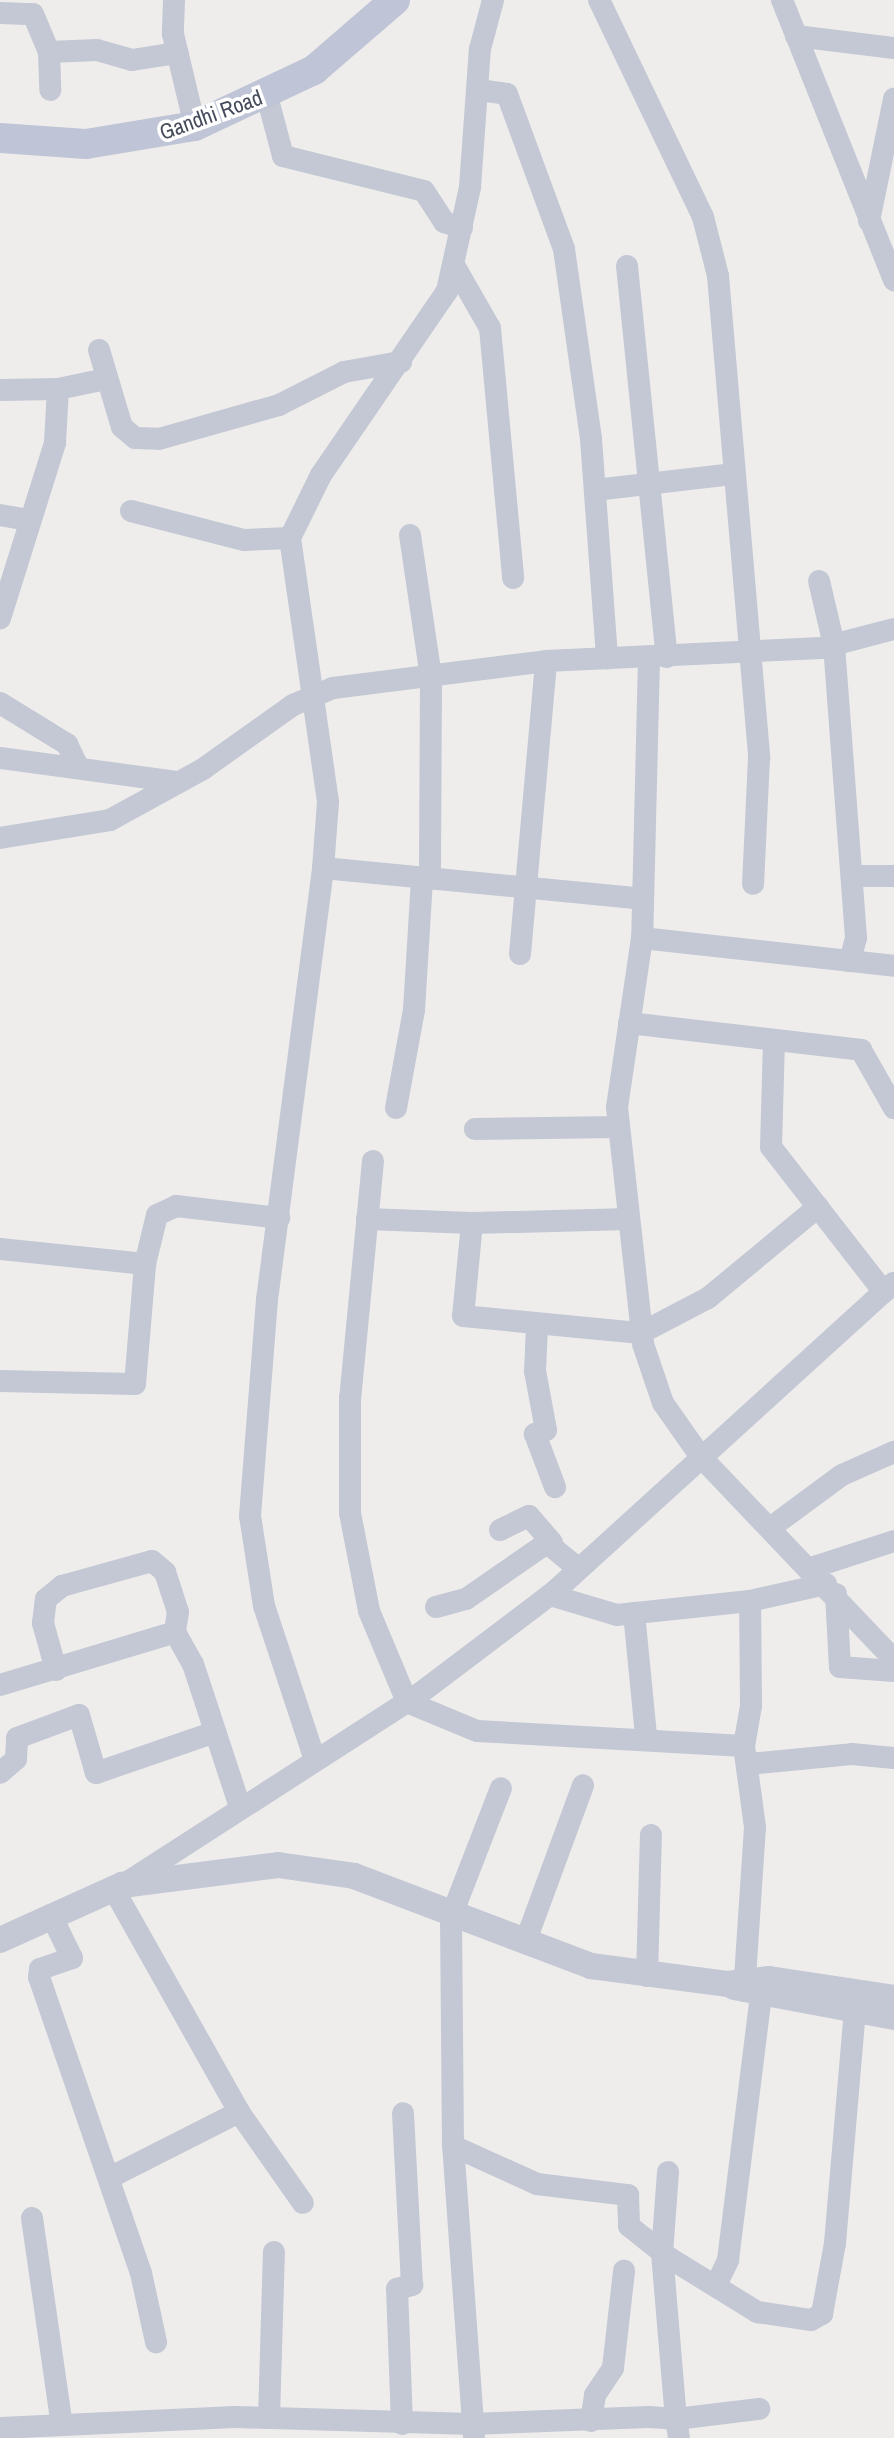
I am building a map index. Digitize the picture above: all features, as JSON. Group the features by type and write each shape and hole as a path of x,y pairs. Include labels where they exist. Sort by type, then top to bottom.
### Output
{"main road":[{"name":"Gandhi Road","path":"0,157 23,155 33,144 146,138 195,126 267,96 314,70 395,0"},
{"path":"0,138 33,144"}],"street":[{"path":"174,0 177,53 195,126"},
{"path":"315,1760 264,1606 250,1516 279,1218 323,868 328,802 316,693 300,639 290,538 321,475 401,362 455,267 493,0"},
{"path":"599,0 703,217 718,276 747,650 759,758 753,884"},
{"path":"782,0 894,280"},
{"path":"0,13 33,14 49,52 50,90"},
{"path":"796,36 894,48"},
{"path":"49,52 97,50 132,60 177,53"},
{"path":"479,90 507,94 564,249 595,490 607,658"},
{"path":"267,96 283,156 424,191 444,222 462,228"},
{"path":"869,221 894,99"},
{"path":"627,266 650,481 658,658 642,938 629,1023 619,1127 641,1333 663,1403 701,1457 824,1582 894,1660"},
{"path":"455,267 490,328 513,578"},
{"path":"99,350 122,427 135,438 159,439 279,405 344,372 401,362"},
{"path":"0,390 58,389 106,379"},
{"path":"0,619 27,520 55,443 58,389"},
{"path":"595,490 650,481 734,474"},
{"path":"131,511 244,540 290,538"},
{"path":"0,515 27,520"},
{"path":"396,1108 414,1010 426,878 431,677 410,535"},
{"path":"819,581 834,645 856,938 850,961"},
{"path":"0,838 110,820 178,782 316,693 546,661 658,658 834,645 894,629"},
{"path":"520,954 546,661"},
{"path":"0,703 67,744 78,767"},
{"path":"0,758 178,782"},
{"path":"323,868 643,899"},
{"path":"863,876 894,876"},
{"path":"642,938 894,966"},
{"path":"629,1023 861,1050 894,1108"},
{"path":"0,1940 118,1887 407,1702 550,1595 889,1288 818,1207 771,1147 774,1040"},
{"path":"475,1129 619,1127"},
{"path":"373,1161 350,1398 350,1513 369,1611 407,1702 477,1731 646,1736 746,1755 852,1754 894,1758"},
{"path":"472,1223 463,1316 537,1326 641,1333 708,1298 818,1207"},
{"path":"0,1381 135,1384 150,1227 168,1209 279,1218"},
{"path":"367,1219 472,1223 629,1219"},
{"path":"0,1249 145,1264"},
{"path":"537,1326 535,1371 546,1430 535,1434 555,1487"},
{"path":"770,1528 842,1475 894,1452"},
{"path":"500,1530 529,1516 579,1569"},
{"path":"550,1595 576,1608 634,1613 750,1601 824,1582 894,1541"},
{"path":"436,1607 466,1599 552,1542"},
{"path":"56,1670 43,1623 46,1599 62,1586 152,1561 165,1572 178,1612 175,1632 215,1732 240,1807"},
{"path":"824,1582 840,1667 894,1671"},
{"path":"716,2285 728,2260 748,1987 755,1827 746,1755 751,1706 750,1601"},
{"path":"634,1613 646,1736"},
{"path":"0,1685 175,1632"},
{"path":"0,1773 16,1759 17,1738 79,1715 96,1773 215,1732"},
{"path":"525,1943 583,1785"},
{"path":"473,2431 453,2146 451,1917 501,1788"},
{"path":"647,1976 651,1835"},
{"path":"118,1887 278,1865 354,1876 451,1917 525,1943 647,1976 893,2008"},
{"path":"118,1887 239,2112 303,2203"},
{"path":"51,1915 72,1958 40,1969 39,1977 109,2178 156,2342"},
{"path":"748,1987 855,2011 893,2008"},
{"path":"453,2146 537,2184 628,2195 629,2226 662,2253 757,2312 801,2322 822,2314 855,2011"},
{"path":"109,2178 239,2112"},
{"path":"402,2424 397,2289 412,2285 403,2113"},
{"path":"668,2172 662,2253 677,2428"},
{"path":"32,2218 62,2425"},
{"path":"269,2418 274,2252"},
{"path":"591,2421 618,2345 624,2271"},
{"path":"0,2428 269,2418 402,2424 473,2431 591,2421 677,2428 759,2409"}]}
